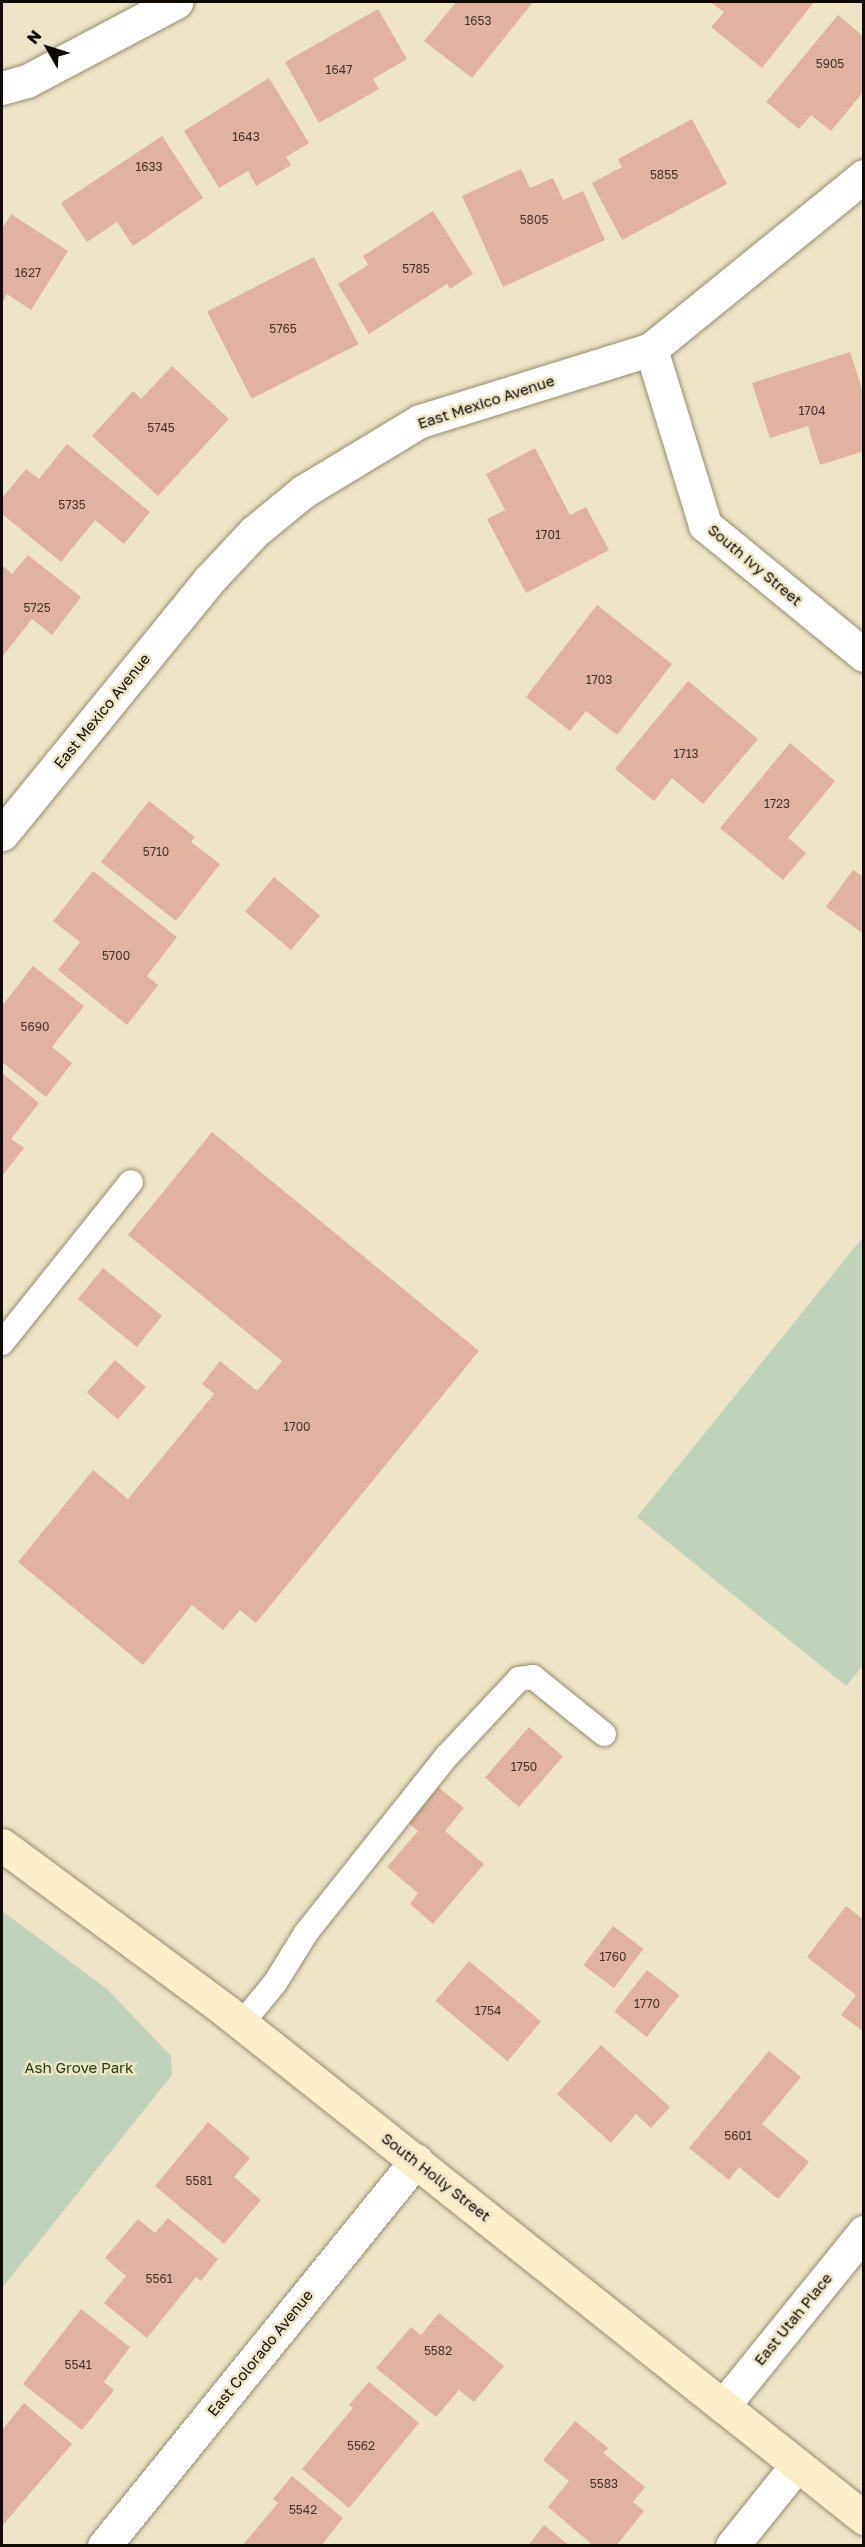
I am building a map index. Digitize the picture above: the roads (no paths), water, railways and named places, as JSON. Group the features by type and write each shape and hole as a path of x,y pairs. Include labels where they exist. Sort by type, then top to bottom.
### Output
{"main road":[{"name":"South Holly Street","path":"2,1845 242,2023 864,2518"}],"street":[{"path":"2,88 27,81 176,2"},
{"name":"East Mexico Avenue","path":"2,834 209,580 254,532 304,491 420,421 651,348 864,176"},
{"name":"South Ivy Street","path":"651,348 705,525 864,655"},
{"name":"East Colorado Avenue","path":"104,2546 416,2161"},
{"name":"East Utah Place","path":"723,2406 864,2232"},
{"path":"732,2546 797,2465"}],"lane":[{"path":"2,1343 131,1182"},
{"path":"242,2023 275,1983 306,1933 447,1756 519,1679 533,1677 604,1734"}],"park label":[{"name":"Ash Grove Park","path":"79,2068"}]}
